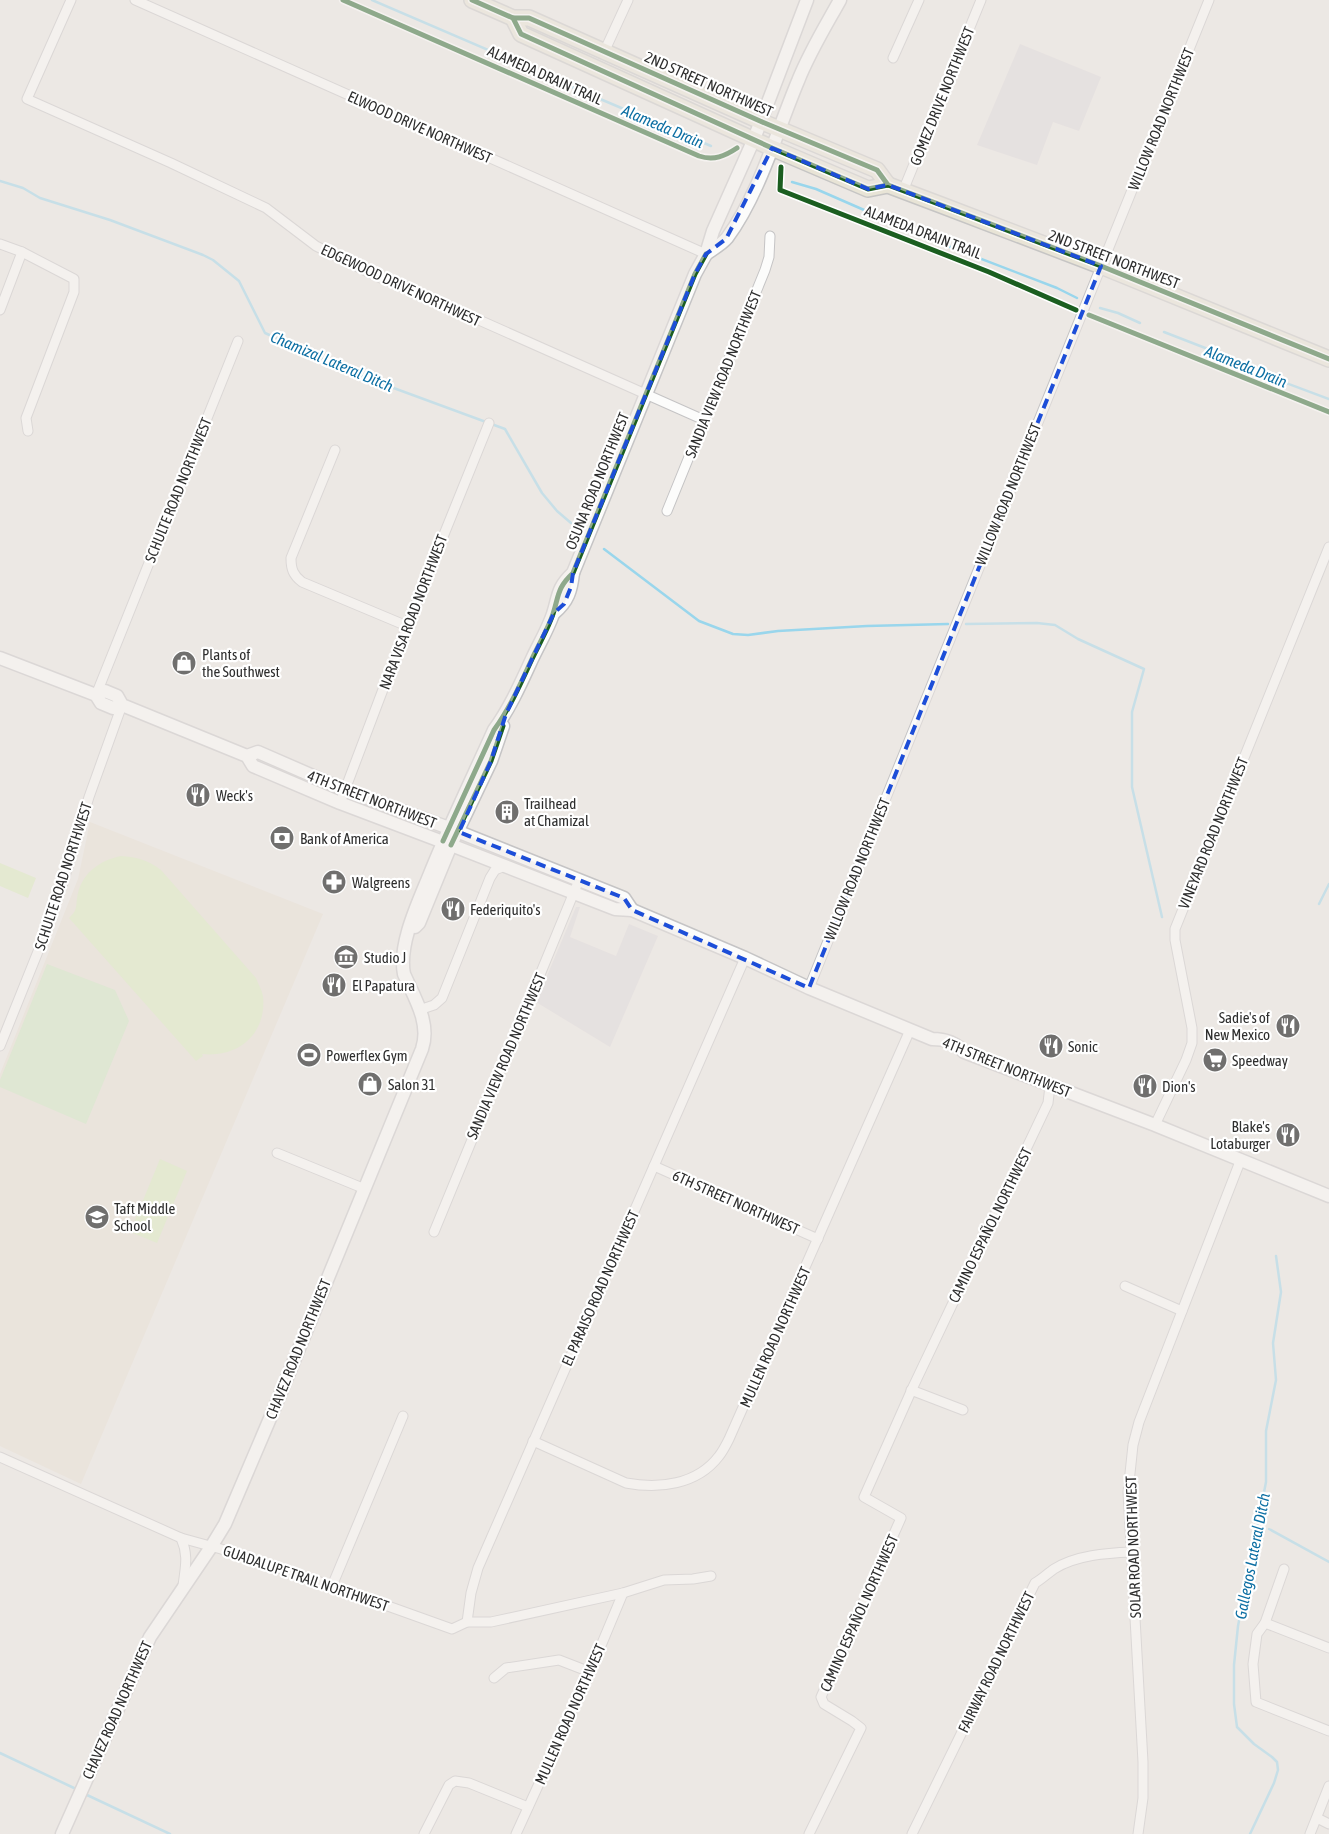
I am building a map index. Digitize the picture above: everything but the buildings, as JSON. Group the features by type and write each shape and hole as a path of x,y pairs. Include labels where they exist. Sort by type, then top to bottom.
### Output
{"main road":[{"name":"2ND STREET NORTHWEST","path":"472,0 513,18 529,18 760,121 876,170 888,186"},
{"name":"OSUNA ROAD NORTHWEST","path":"451,837 491,761 506,714 554,613 564,604 571,587 572,573 695,274 706,254 713,230 754,139 807,0"},
{"name":"OSUNA ROAD NORTHWEST","path":"706,254 726,239 745,208 767,161 812,50 840,0"},
{"name":"2ND STREET NORTHWEST","path":"513,18 522,34 772,148 868,188 888,186 903,191 1101,266 1329,360"},
{"name":"4TH STREET NORTHWEST","path":"0,658 96,695 102,703 113,708 122,705 247,756 253,766 340,803 550,869 624,898 632,910"},
{"name":"4TH STREET NORTHWEST","path":"247,756 258,752 451,837 505,866 616,909 632,910 745,958 809,988 932,1039 939,1046 964,1052 1155,1125 1329,1196"},
{"path":"420,1010 404,974 402,958 411,919 451,837"},
{"name":"CHAVEZ ROAD NORTHWEST","path":"62,1834 150,1637 225,1524 424,1043 426,1032 420,1010"}],"street":[{"name":"EDGEWOOD DRIVE NORTHWEST","path":"71,0 27,99 171,163 266,208 316,246 376,276 704,420"},
{"name":"ELWOOD DRIVE NORTHWEST","path":"135,0 706,254"},
{"path":"604,50 628,0"},
{"path":"893,58 919,0"},
{"name":"GOMEZ DRIVE NORTHWEST","path":"903,191 981,0"},
{"name":"WILLOW ROAD NORTHWEST","path":"809,988 1209,0"},
{"name":"SANDIA VIEW ROAD NORTHWEST","path":"667,511 765,270 769,257 770,236"},
{"path":"0,244 22,252 74,279 74,292 26,418 28,431"},
{"path":"0,310 22,252"},
{"name":"SCHULTE ROAD NORTHWEST","path":"96,695 238,341"},
{"name":"NARA VISA ROAD NORTHWEST","path":"340,803 406,626 489,422"},
{"path":"335,450 291,558 292,571 302,582 406,626"},
{"name":"VINEYARD ROAD NORTHWEST","path":"1155,1125 1186,1060 1192,1043 1192,1028 1175,940 1177,922 1329,547"},
{"name":"SCHULTE ROAD NORTHWEST","path":"0,1046 64,880 89,797 122,705"},
{"path":"420,1010 434,1005 442,998 487,886 495,870 505,866"},
{"name":"SANDIA VIEW ROAD NORTHWEST","path":"434,1232 580,880"},
{"name":"EL PARAISO ROAD NORTHWEST","path":"467,1622 471,1593 478,1568 745,958"},
{"name":"MULLEN ROAD NORTHWEST","path":"532,1441 626,1483 656,1486 672,1484 690,1478 705,1469 719,1457 730,1439 910,1030"},
{"name":"CAMINO ESPAÑOL NORTHWEST","path":"809,1834 861,1728 824,1704 820,1697 901,1518 864,1497 911,1390 1048,1103 1050,1086"},
{"path":"277,1153 364,1190"},
{"name":"SOLAR ROAD NORTHWEST","path":"1138,1834 1143,1798 1143,1762 1128,1492 1133,1445 1139,1422 1241,1159"},
{"name":"6TH STREET NORTHWEST","path":"654,1166 818,1239"},
{"path":"1125,1286 1182,1311"},
{"path":"911,1390 963,1410"},
{"path":"332,1586 403,1416"},
{"name":"GUADALUPE TRAIL NORTHWEST","path":"0,1457 181,1538 221,1549 332,1586 452,1629 467,1622 491,1622 622,1593 664,1580 711,1576"},
{"path":"181,1538 186,1548 187,1558 183,1586"},
{"name":"FAIRWAY ROAD NORTHWEST","path":"912,1834 1035,1584 1055,1568 1077,1560 1098,1554 1132,1552"},
{"path":"1284,1569 1269,1611 1257,1634 1253,1664 1256,1702 1329,1731"},
{"name":"MULLEN ROAD NORTHWEST","path":"516,1834 590,1672 622,1593"},
{"path":"1264,1623 1329,1648"},
{"path":"494,1678 506,1668 559,1660 590,1672"},
{"path":"424,1834 449,1785 455,1781 469,1783 528,1807"},
{"path":"1310,1834 1329,1786"},
{"path":"1316,1818 1329,1824"}],"highlighted area":[{"path":"772,148 868,189 888,185 1101,266 809,988 632,910 624,898 459,832 491,761 506,714 554,613 564,604 571,587 573,573 695,274 706,254 726,239"}],"shaded area":[{"path":"1020,44 1101,77 1079,131 1053,122 1037,165 977,145"},
{"name":"Taft Middle School","path":"90,822 323,914 81,1484 0,1446 0,1074 78,879"},
{"path":"576,907 580,907 570,937 616,956 629,924 658,936 610,1047 536,1002"}],"green space":[{"path":"121,856 142,860 161,870 256,978 263,996 263,1010 260,1022 248,1041 227,1052 202,1054 203,1056 196,1061 69,918 75,909 80,886 89,873 100,864"},
{"path":"0,863 36,878 28,898 0,886"},
{"path":"47,964 115,990 129,1021 86,1124 0,1087 0,1080"},
{"path":"160,1159 187,1171 157,1243 130,1232"}],"waterway":[{"name":"Alameda Drain","path":"372,0 516,62"},
{"name":"Alameda Drain","path":"532,70 539,75 553,79 711,146"},
{"name":"Chamizal Lateral Ditch","path":"0,181 23,188 40,198 110,220 203,255 213,260 239,281 265,333 361,376 505,429 542,493 557,511 571,523"},
{"name":"Alameda Drain","path":"792,182 816,189 903,227"},
{"name":"Alameda Drain","path":"918,233 1057,288 1077,298"},
{"name":"Alameda Drain","path":"1100,308 1118,313 1140,323"},
{"name":"Alameda Drain","path":"1164,332 1244,363 1262,374 1329,399"},
{"path":"604,549 699,621 733,634 748,635 778,631 867,626 948,624"},
{"path":"966,624 1037,623 1055,625 1078,639 1144,669 1132,712 1132,787 1162,917"},
{"path":"1319,904 1329,884"},
{"name":"Gallegos Lateral Ditch","path":"1250,1834 1274,1783 1278,1770 1277,1762 1254,1744 1237,1727 1234,1704 1234,1665 1238,1626 1266,1482 1266,1431 1276,1380 1273,1343 1281,1292 1276,1256"},
{"path":"1269,1529 1329,1562"},
{"path":"0,1753 74,1788"},
{"path":"87,1795 170,1834"}],"cycle path":[{"name":"ALAMEDA DRAIN TRAIL","path":"343,0 699,156 719,157 737,148"},
{"path":"472,0 513,18 529,18 760,121 877,170 888,185"},
{"path":"513,18 521,34 772,148 868,189 888,185 1101,266 1329,359"},
{"name":"ALAMEDA DRAIN TRAIL","path":"781,167 780,190 989,272 1076,310"},
{"path":"443,841 494,730 515,695 546,631 561,588 573,573 695,274 706,254"},
{"path":"1089,315 1329,412"},
{"path":"451,845 491,761 503,726"}],"place":[{"name":"Plants of the Southwest","path":"184,663"},
{"name":"Weck's","path":"198,795"},
{"name":"Trailhead at Chamizal","path":"507,812"},
{"name":"Bank of America","path":"282,838"},
{"name":"Walgreens","path":"334,882"},
{"name":"Federiquito's","path":"453,909"},
{"name":"Studio J","path":"346,957"},
{"name":"El Papatura","path":"334,985"},
{"name":"Sadie's of New Mexico","path":"1288,1026"},
{"name":"Sonic","path":"1051,1046"},
{"name":"Powerflex Gym","path":"309,1055"},
{"name":"Speedway","path":"1215,1060"},
{"name":"Salon 31","path":"370,1084"},
{"name":"Dion's","path":"1145,1086"},
{"name":"Blake's Lotaburger","path":"1288,1135"},
{"name":"Taft Middle School","path":"97,1217"}]}
